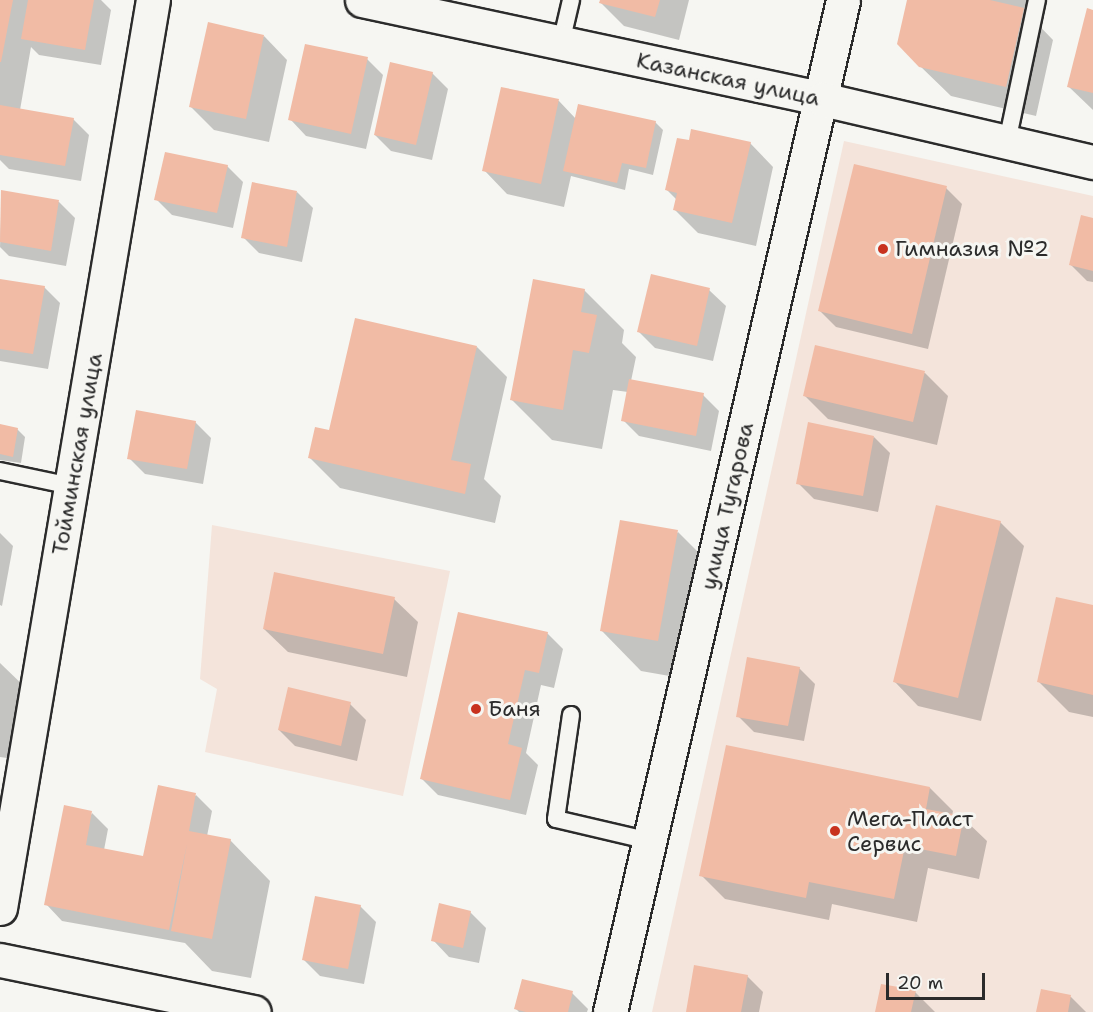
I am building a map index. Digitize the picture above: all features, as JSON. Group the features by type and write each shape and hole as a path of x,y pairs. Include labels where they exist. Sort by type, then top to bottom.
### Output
{"street":[{"name":"Тойминская улица","path":"0,908 153,0"},
{"name":"Казанская улица","path":"362,0 822,99 1093,162"},
{"name":"улица Тугарова","path":"610,1012 843,0"},
{"path":"0,960 254,1012"}],"lane":[{"path":"561,43 571,0"},
{"path":"1007,142 1037,0"},
{"path":"0,471 71,486"},
{"path":"571,715 556,819 650,841"}],"shaded area":[{"path":"844,141 1093,196 1093,1012 652,1012"},
{"path":"212,525 450,571 403,796 205,752 217,689 200,679"}],"building":[{"path":"0,0 13,0 1,62 0,62"},
{"path":"28,0 94,0 85,50 21,39"},
{"path":"600,0 660,0 655,17 599,3"},
{"path":"907,0 990,0 1024,8 1006,87 919,67 897,44"},
{"path":"1087,8 1093,10 1093,93 1067,87"},
{"path":"208,22 264,35 246,119 189,107"},
{"path":"305,44 368,57 351,134 288,120"},
{"path":"390,62 433,72 416,145 374,135"},
{"path":"501,87 559,99 541,184 482,171"},
{"path":"578,104 656,121 646,168 622,163 617,183 563,171"},
{"path":"0,105 74,118 65,166 0,155"},
{"path":"691,129 751,142 732,223 673,210 677,193 665,190 677,138 689,140"},
{"path":"165,152 228,165 217,213 154,200"},
{"name":"Гимназия №2","path":"854,164 947,186 912,334 818,311"},
{"path":"252,182 297,191 287,247 241,238"},
{"path":"1,190 59,200 51,251 0,242"},
{"path":"1081,215 1093,218 1093,271 1069,265"},
{"path":"651,274 710,288 697,346 637,332"},
{"path":"0,279 45,286 33,354 0,349"},
{"path":"533,279 585,289 581,312 597,315 589,353 573,350 563,410 510,400"},
{"path":"355,318 477,346 451,460 471,464 465,494 308,458 315,427 329,430"},
{"path":"815,345 925,371 913,422 803,396"},
{"path":"629,379 704,393 696,436 621,421"},
{"path":"136,410 196,421 187,469 127,459"},
{"path":"808,422 874,436 863,496 796,484"},
{"path":"0,424 18,428 13,457 0,454"},
{"path":"936,505 1001,521 958,698 893,682"},
{"path":"620,520 678,530 658,641 600,631"},
{"path":"274,572 395,597 383,654 263,629"},
{"path":"1056,597 1093,605 1093,695 1037,682"},
{"name":"Баня","path":"458,612 548,632 539,673 525,670 508,744 522,748 510,800 420,779"},
{"path":"747,657 800,667 788,726 736,717"},
{"path":"288,687 351,702 341,746 278,730"},
{"name":"Мега-Пласт Сервис","path":"726,745 930,787 926,809 964,816 956,856 905,846 894,899 809,882 806,898 699,876"},
{"path":"158,785 196,793 189,831 231,839 212,939 171,931 187,844 169,930 44,905 64,805 92,811 86,845 143,856"},
{"path":"315,896 361,905 348,969 302,960"},
{"path":"439,903 471,911 463,948 431,941"},
{"path":"694,965 748,975 741,1012 686,1012"},
{"path":"522,979 573,991 568,1012 526,1012 514,1009"},
{"path":"881,984 916,990 911,1012 875,1012"},
{"path":"1041,989 1071,995 1068,1012 1036,1012"}],"place":[{"name":"Гимназия №2","path":"883,249"},
{"name":"Баня","path":"476,709"},
{"name":"Мега-Пласт Сервис","path":"835,831"}]}
